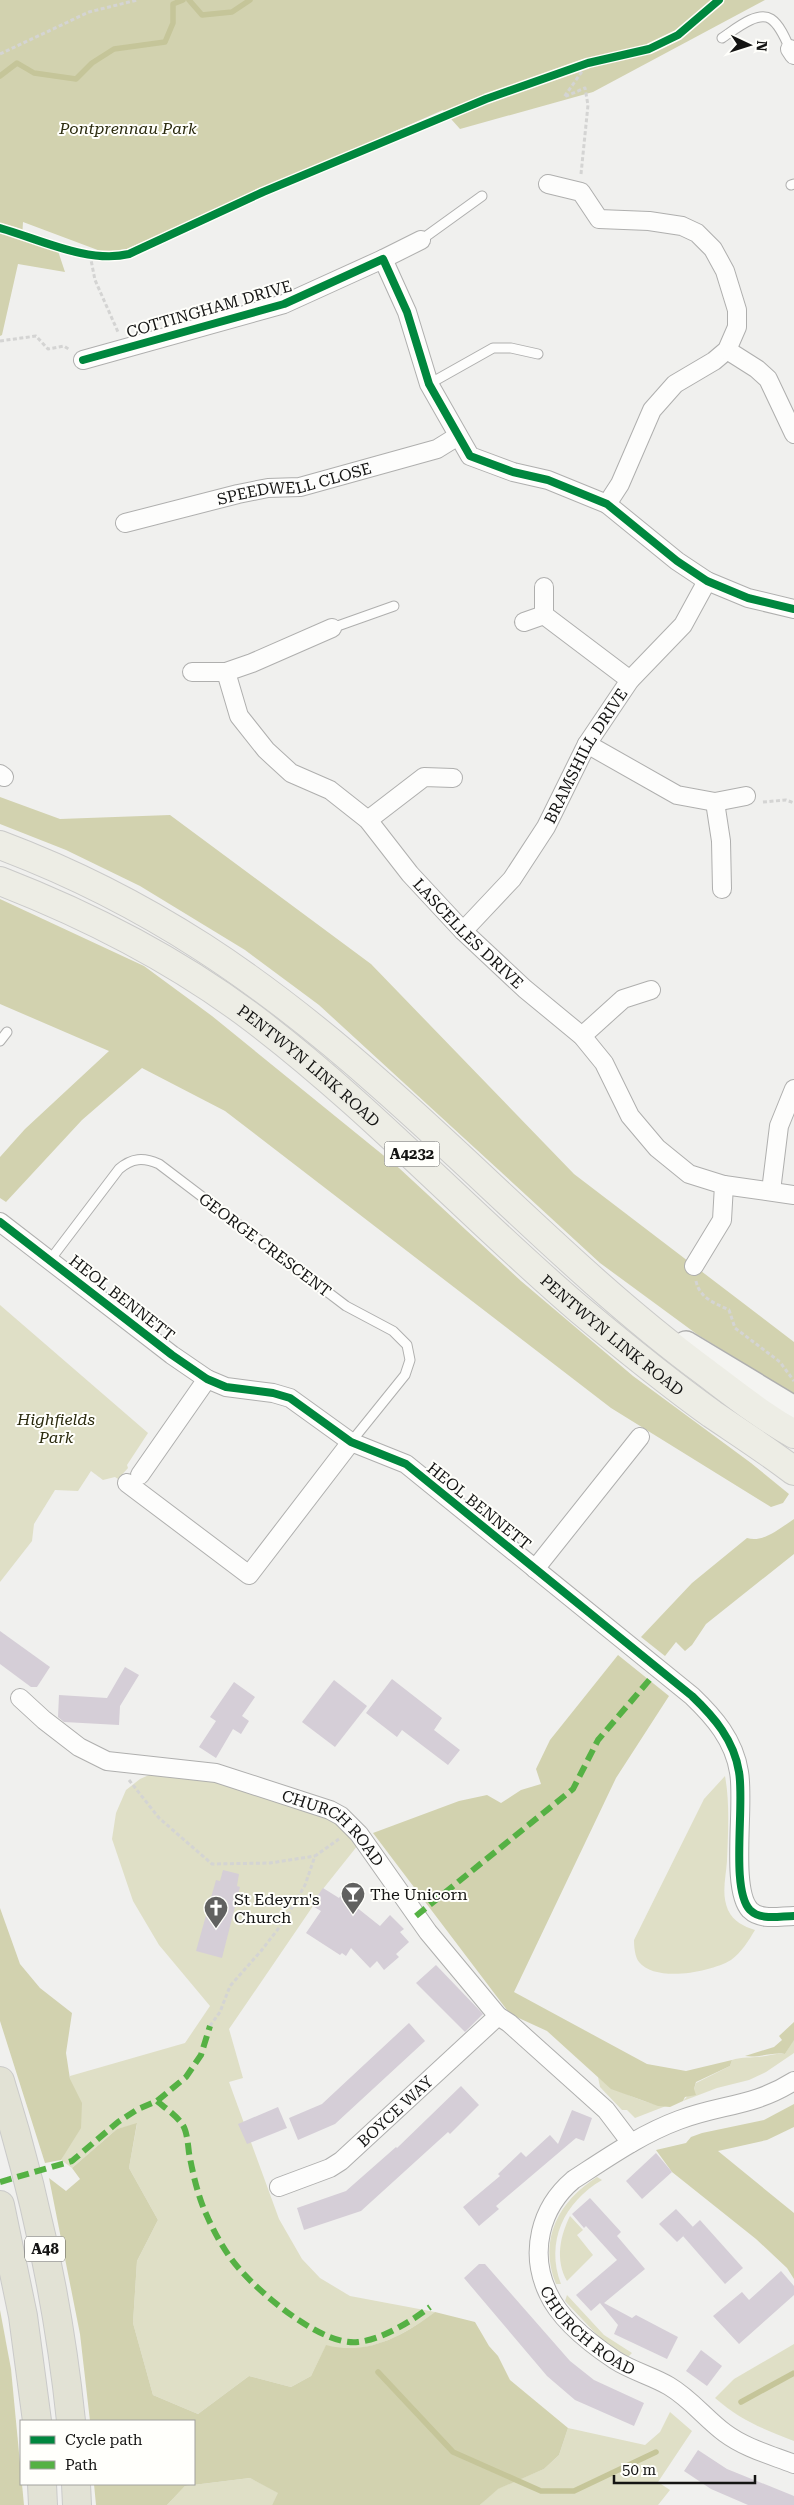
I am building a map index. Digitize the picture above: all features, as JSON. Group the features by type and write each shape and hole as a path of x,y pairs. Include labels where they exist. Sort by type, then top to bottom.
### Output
{"highway":[{"name":"A48","path":"0,2081 32,2192 48,2265 71,2420"},
{"name":"A48","path":"0,2205 23,2316 37,2420"},
{"path":"42,2485 43,2505"},
{"path":"76,2485 76,2505"}],"main road":[{"name":"PENTWYN LINK ROAD","path":"0,844 61,870 127,902 184,934 253,979 296,1012 383,1086 608,1295 656,1335 728,1389 794,1434"},
{"name":"PENTWYN LINK ROAD","path":"0,881 88,918 134,942 196,979 252,1017 334,1084 577,1307 654,1370 794,1471"}],"street":[{"path":"548,184 581,192 599,220 648,221 682,226 697,233 713,249 725,271 737,310 736,327 727,350 714,361 675,384 652,410 620,484 607,504"},
{"name":"COTTINGHAM DRIVE","path":"83,360 284,304 421,240"},
{"path":"383,259 408,312 429,384 470,456 513,472 548,480 607,504 677,561 707,581 748,598 794,609"},
{"path":"727,350 757,369 768,379 794,434"},
{"name":"SPEEDWELL CLOSE","path":"126,523 238,494 268,488 300,487 436,449 458,436"},
{"name":"BRAMSHILL DRIVE","path":"463,931 512,879 546,827 587,744 630,680 683,625 707,581"},
{"path":"544,587 544,615"},
{"path":"544,615 630,680"},
{"path":"524,622 544,615"},
{"path":"192,672 226,672 252,663 332,628"},
{"name":"LASCELLES DRIVE","path":"226,672 239,716 266,750 291,773 330,790 368,820 410,874 463,931 525,989 582,1036 604,1064 630,1116 657,1148 688,1174 724,1185 794,1195"},
{"path":"587,744 677,795 715,802 746,796"},
{"path":"368,820 424,777 453,778"},
{"path":"715,802 721,841 722,889"},
{"path":"582,1036 623,998 651,990"},
{"path":"771,1191 778,1126 794,1090"},
{"path":"694,1266 722,1220 724,1185"},
{"name":"HEOL BENNETT","path":"0,1222 172,1355 207,1379 226,1387 273,1393 290,1398 351,1442 406,1464 692,1696 716,1720 731,1746 740,1772 740,1878 744,1901 756,1915 767,1917 794,1916"},
{"path":"608,1295 794,1409"},
{"path":"207,1379 133,1479 249,1575 351,1442"},
{"path":"534,1569 640,1437"},
{"name":"CHURCH ROAD","path":"20,1698 44,1720 79,1747 107,1761 216,1773 330,1810 341,1816 352,1826 428,1932 498,2016 606,2110 632,2143"},
{"name":"BOYCE WAY","path":"279,2187 330,2168 341,2161 498,2016"},
{"name":"CHURCH ROAD","path":"794,2081 756,2101 680,2119 632,2143 573,2180 552,2202 540,2231 538,2248 541,2271 548,2293 568,2320 616,2361 675,2390 735,2440 794,2464"}],"lane":[{"path":"722,38 740,26 758,18 766,18 776,24 792,52"},
{"path":"421,240 482,196"},
{"path":"429,384 493,348 511,348 538,354"},
{"path":"332,628 394,606"},
{"path":"0,1041 7,1032"},
{"name":"GEORGE CRESCENT","path":"50,1260 119,1169 129,1161 138,1159 159,1164 346,1306 393,1331 407,1345 410,1360 405,1375 351,1442"}],"path":[{"path":"0,54 89,12 137,0"},
{"path":"0,228 90,255 114,258 146,248 263,192 486,99 588,63 649,49 678,35 719,0"},
{"path":"581,192 582,156 588,105 585,88 564,97 588,63"},
{"path":"90,255 95,280 125,347"},
{"path":"0,341 36,336 48,349 64,346 83,360"},
{"path":"746,796 754,802 786,800 794,803"},
{"path":"694,1266 698,1288 706,1299 729,1310 735,1328 780,1362 794,1381"},
{"path":"122,1764 130,1783 146,1804 212,1864 270,1863 314,1856 331,1847 352,1826"},
{"path":"210,2026 220,2012 230,1986 262,1951 285,1920 305,1885 314,1856"}],"green space":[{"name":"Pontprennau Park","path":"0,0 765,0 593,92 460,129 443,110 127,249 103,252 23,222 22,239 58,251 65,272 18,264 2,335 0,336"},
{"path":"0,797 60,819 170,815 371,964 574,1174 794,1342 794,1394 698,1335 600,1263 319,1005 245,950 140,886 66,850 0,824"},
{"path":"0,899 144,966 212,1016 399,1168 521,1281 633,1376 751,1463 789,1494 783,1503 771,1507 611,1408 225,1111 142,1068 82,1120 6,1202 0,1198 0,1157 25,1129 109,1051 0,1004"},
{"name":"Highfields Park","path":"0,1305 148,1433 127,1465 128,1468 118,1479 115,1477 103,1480 91,1471 78,1491 55,1490 34,1524 32,1541 0,1582"},
{"path":"794,1519 794,1554 706,1624 692,1645 685,1651 676,1642 665,1656 641,1637 692,1583 747,1538 766,1537"},
{"path":"618,1655 669,1696 616,1778 514,1992 647,2064 686,2071 732,2060 730,2066 696,2082 694,2089 696,2095 685,2097 683,2101 670,2107 658,2106 611,2089 547,2031 510,2014 373,1833 459,1801 487,1795 501,1803 521,1790 541,1784 536,1769 550,1740"},
{"path":"158,1771 210,1779 328,1818 337,1823 358,1845 311,1904 313,1906 229,2029 243,2078 229,2082 279,2219 302,2259 320,2278 350,2296 435,2312 410,2329 384,2342 356,2348 326,2346 311,2376 291,2387 249,2376 198,2414 153,2395 133,2323 137,2261 158,2220 129,2168 137,2124 117,2129 72,2168 61,2160 67,2148 70,2076 185,2043 210,2006 159,1945 133,1901 112,1839 116,1813 126,1790 140,1779"},
{"path":"725,1776 728,1797 727,1861 724,1886 726,1904 730,1914 736,1921 755,1930 738,1954 731,1960 711,1968 670,1974 647,1968 638,1960 634,1940 704,1799"},
{"path":"0,1908 20,1964 40,1988 72,2013 66,2053 70,2079 82,2103 81,2128 61,2160 45,2163 0,2021"},
{"path":"794,2022 794,2040 785,2054 745,2056 774,2047 782,2040 779,2036"},
{"path":"794,2039 794,2053 766,2072 749,2080 717,2088 683,2101 694,2089 696,2083 730,2066 732,2060 785,2054"},
{"path":"598,2077 630,2096 649,2103 666,2106 635,2118 627,2110 622,2110 600,2087"},
{"path":"794,2104 794,2127 767,2140 718,2151 794,2213 794,2279 787,2268 756,2239 672,2172 656,2150 686,2143 691,2137 702,2133 764,2120"},
{"path":"137,2123 129,2168 158,2220 137,2261 133,2323 153,2395 198,2414 249,2376 291,2387 311,2376 326,2345 356,2348 384,2342 410,2329 435,2312 475,2322 489,2346 498,2356 510,2380 568,2428 559,2455 544,2469 498,2489 480,2505 272,2505 278,2493 250,2478 195,2485 195,2420 90,2420 80,2334 49,2178 66,2191 80,2179 72,2168 117,2129"},
{"path":"597,2177 602,2180 577,2200 561,2224 555,2253 561,2284 556,2284 549,2252 555,2223 572,2198"},
{"path":"570,2216 583,2230 577,2235 593,2255 567,2281 561,2265 560,2248"},
{"path":"567,2295 604,2335 632,2353 628,2357 600,2338 565,2301"},
{"path":"0,2310 11,2369 20,2463 20,2485 22,2485 24,2505 0,2505"},
{"path":"794,2344 794,2441 752,2423 724,2406 715,2398 734,2379"},
{"path":"670,2412 692,2431 658,2482 670,2490 658,2505 480,2505 497,2489 544,2469 559,2455 568,2428 645,2445 660,2432"},
{"path":"250,2478 279,2493 272,2505 167,2505 185,2486"},
{"path":"94,2485 193,2485 185,2486 167,2505 96,2505"}],"building":[{"path":"0,1631 50,1667 37,1687 31,1687 0,1664"},
{"path":"125,1667 139,1675 120,1706 119,1725 64,1722 58,1717 59,1695 107,1698"},
{"path":"392,1679 442,1718 434,1730 460,1750 448,1765 402,1730 397,1737 366,1713"},
{"path":"334,1680 367,1706 335,1747 302,1722"},
{"path":"234,1682 255,1697 242,1716 249,1721 241,1734 233,1729 216,1758 199,1747 216,1721 210,1717"},
{"name":"St Edeyrn's Church","path":"223,1870 239,1874 237,1886 240,1887 222,1958 196,1951 216,1880 220,1881"},
{"path":"323,1888 339,1898 341,1895 380,1926 390,1915 404,1929 400,1932 409,1942 396,1954 399,1957 384,1970 377,1961 370,1968 351,1948 346,1956 342,1953 340,1955 306,1933 321,1911 311,1905"},
{"path":"436,1965 483,2014 465,2032 416,1983"},
{"path":"409,2023 425,2041 335,2124 298,2140 289,2118 322,2104"},
{"path":"461,2086 479,2105 450,2134 448,2132 361,2211 304,2230 297,2208 346,2191 397,2148"},
{"path":"278,2107 287,2128 247,2144 238,2124"},
{"path":"572,2110 592,2118 584,2141 576,2138 496,2206 499,2209 479,2226 463,2207 500,2176 498,2174 521,2152 526,2157 550,2135 558,2144"},
{"path":"656,2153 672,2172 642,2199 626,2181"},
{"path":"590,2198 621,2232 617,2236 645,2269 604,2303 632,2318 636,2315 678,2337 667,2359 614,2334 618,2325 600,2303 591,2311 576,2295 617,2260 586,2226 584,2228 572,2214"},
{"path":"676,2209 693,2227 677,2242 659,2224"},
{"path":"700,2220 743,2268 725,2284 683,2236"},
{"path":"479,2264 485,2264 570,2361 594,2380 644,2403 634,2426 575,2400 547,2376 464,2278"},
{"path":"781,2271 794,2286 794,2295 739,2344 713,2316 742,2292 749,2300"},
{"path":"701,2350 722,2366 707,2386 686,2371"},
{"path":"698,2450 727,2469 794,2496 794,2505 748,2505 711,2489 684,2471"}],"waterway":[{"path":"0,76 17,63 34,73 76,79 92,63 114,49 165,42 173,23 173,4 183,0"},
{"path":"189,0 202,15 232,12 250,0"},
{"path":"378,2372 453,2452 541,2491 574,2491 656,2452"},
{"path":"741,2402 794,2373"}],"marked path":[{"path":"416,1916 573,1789 598,1740 651,1678"},
{"path":"0,2182 72,2161 118,2122 138,2109 157,2101 186,2077 201,2055 210,2026"},
{"path":"157,2101 177,2118 184,2127 198,2193 222,2246 243,2273 280,2307 312,2329 344,2341 358,2342 386,2334 430,2307"}],"cycle path":[{"path":"0,228 81,253 97,256 129,254 263,192 486,99 588,63 649,49 678,35 719,0"},
{"path":"83,360 284,304 383,259 407,312 429,384 470,456 513,472 548,480 607,504 677,561 707,581 748,598 794,609"},
{"path":"0,1222 172,1355 207,1379 226,1387 273,1393 290,1398 351,1442 406,1464 692,1696 722,1730 728,1739 736,1760 740,1786 739,1866 744,1899 750,1910 760,1916 794,1916"}],"place":[{"name":"The Unicorn","path":"353,1915"},
{"name":"St Edeyrn's Church","path":"216,1929"}]}
